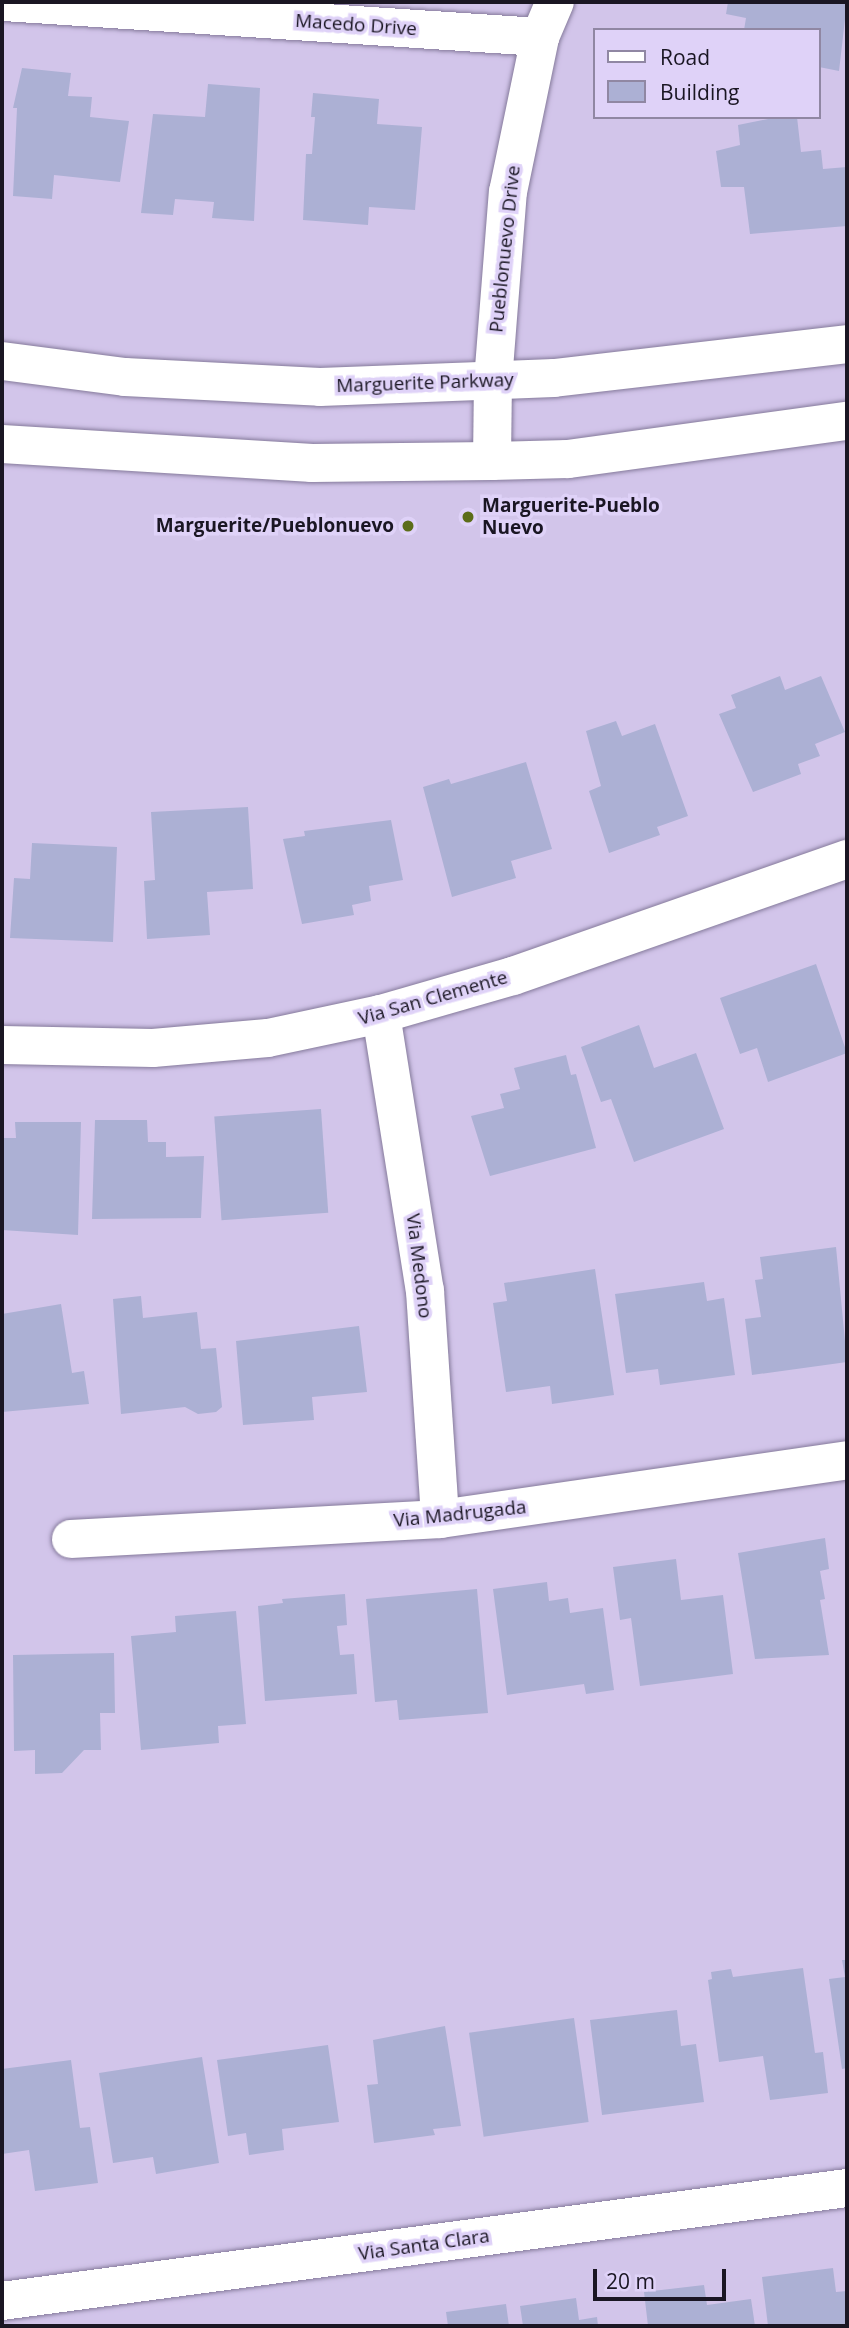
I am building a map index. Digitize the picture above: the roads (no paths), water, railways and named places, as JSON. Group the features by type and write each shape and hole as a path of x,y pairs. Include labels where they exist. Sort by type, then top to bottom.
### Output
{"street":[{"name":"Macedo Drive","path":"4,2 540,37"},
{"name":"Pueblonuevo Drive","path":"492,461 493,381 508,192 540,37 555,2"},
{"name":"Marguerite Parkway","path":"2,361 125,377 306,386 567,377 847,344"},
{"path":"2,444 312,463 492,461 568,458 847,421"},
{"name":"Via San Clemente","path":"2,1045 153,1048 268,1038 381,1014 513,976 847,859"},
{"name":"Via Medono","path":"381,1014 425,1291 440,1519"},
{"name":"Via Madrugada","path":"71,1539 440,1519 847,1460"},
{"name":"Via Santa Clara","path":"2,2301 847,2188"}],"place":[{"name":"Marguerite-Pueblo Nuevo","path":"468,517"},
{"name":"Marguerite/Pueblonuevo","path":"408,526"}]}
